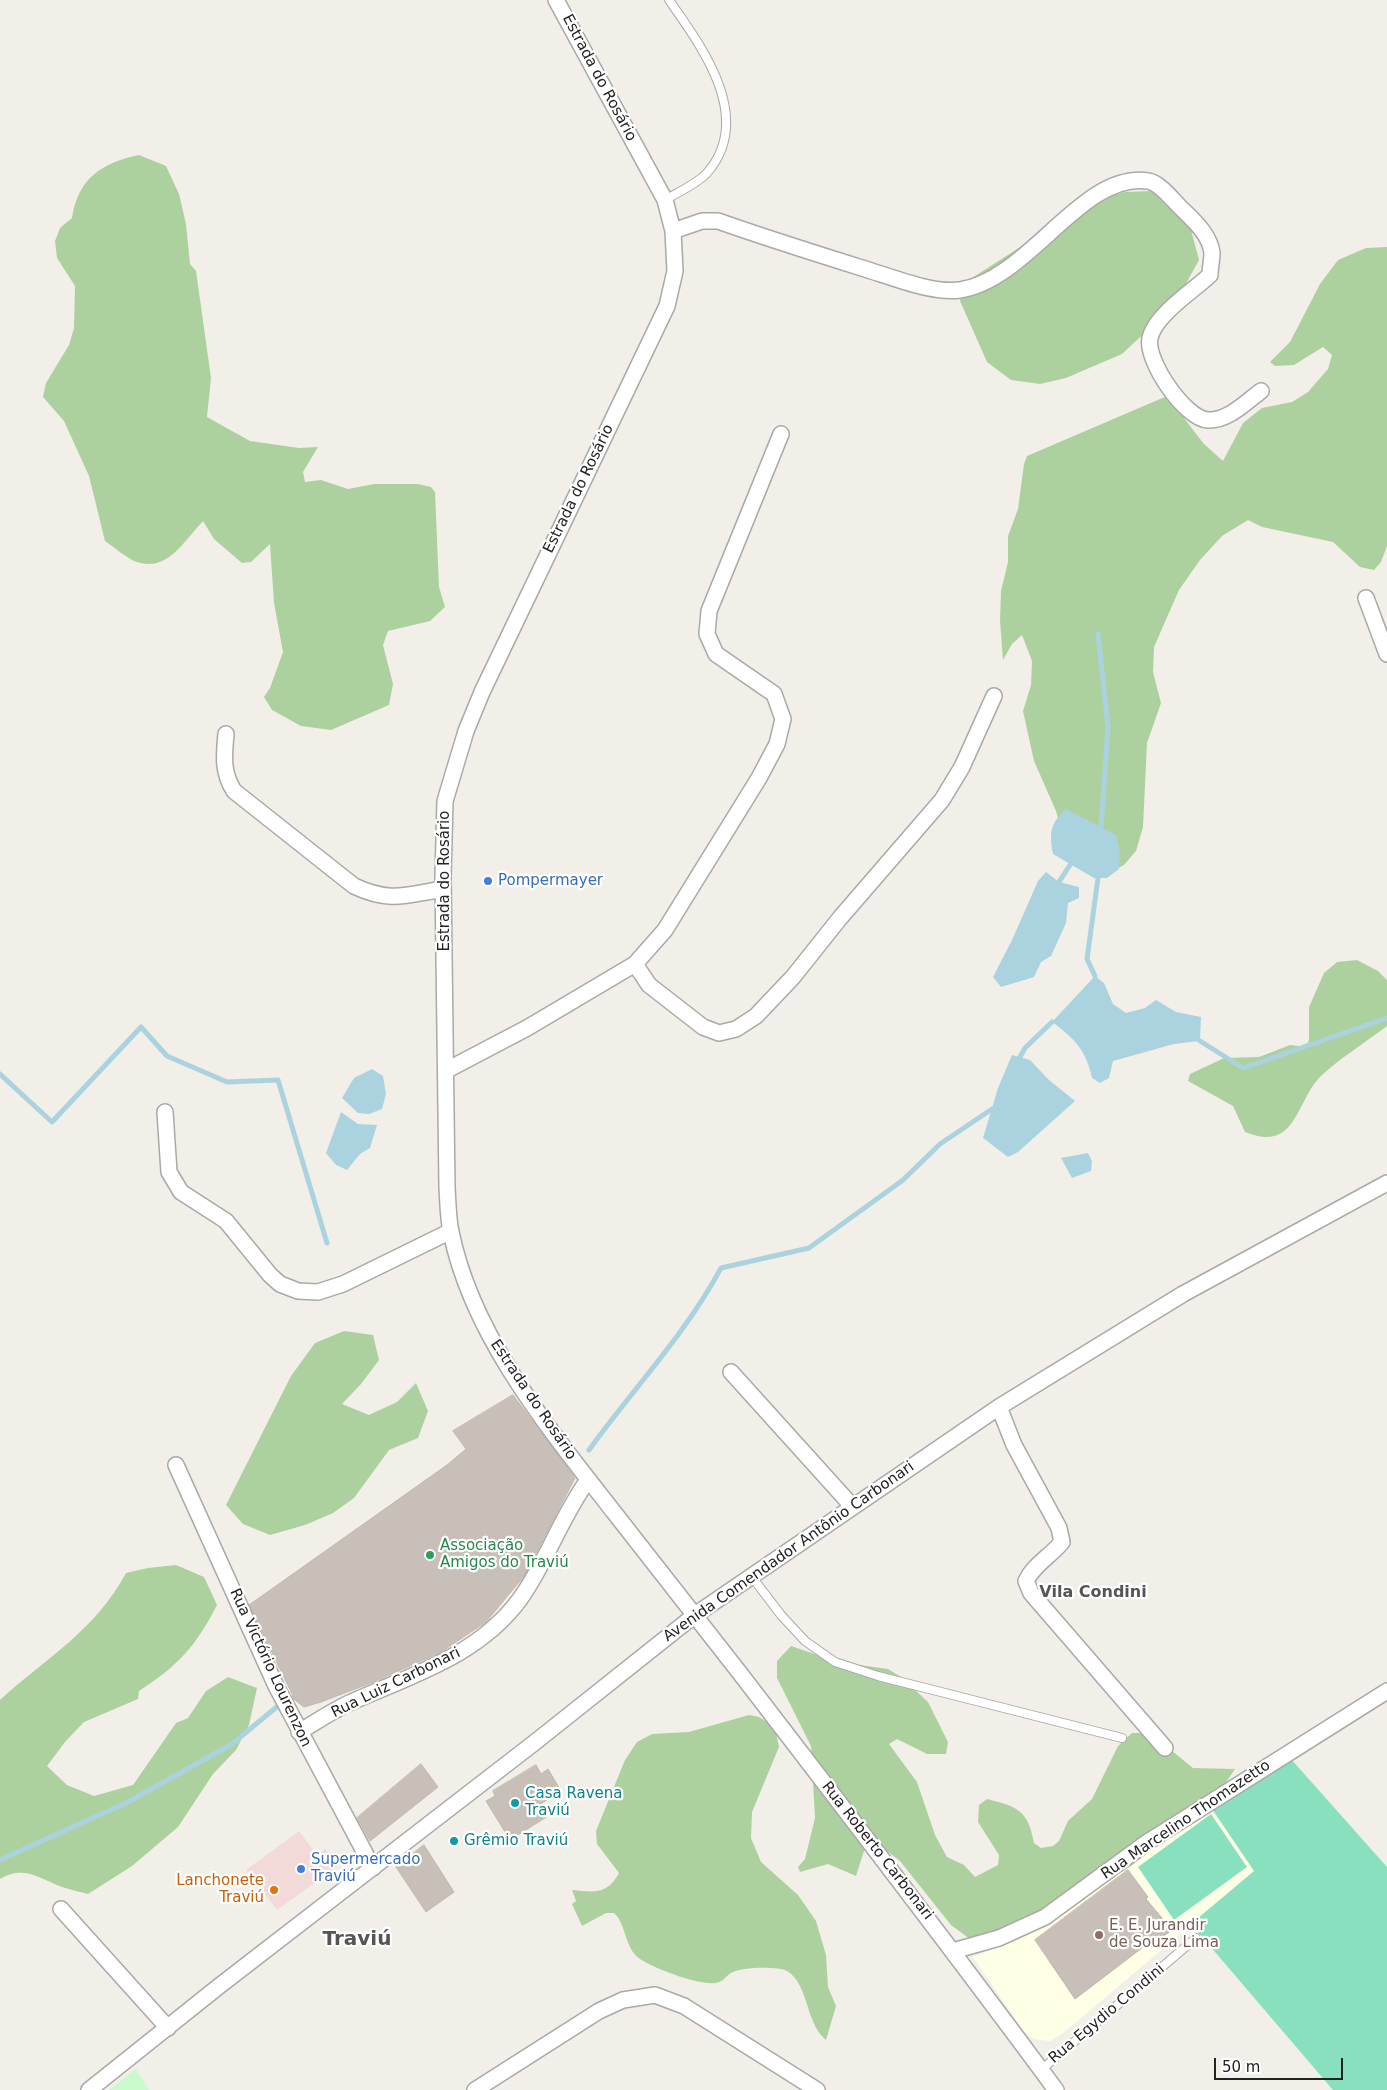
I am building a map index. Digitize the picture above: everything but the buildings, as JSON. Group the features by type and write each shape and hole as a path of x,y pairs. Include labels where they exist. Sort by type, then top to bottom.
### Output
{"street":[{"name":"Estrada do Rosário","path":"556,0 665,200 673,231 675,271 667,306 486,683 466,731 445,800 443,889 447,1070 447,1188 451,1231 468,1288 490,1337 516,1378 588,1480 695,1615"},
{"path":"673,231 702,221 718,222 922,287 960,290 990,280 1014,265 1089,200 1110,186 1127,182 1150,181 1164,191 1201,227 1212,252 1210,275 1157,321 1150,338 1152,359 1171,390 1193,413 1206,420 1220,419 1261,391"},
{"path":"447,1070 527,1028 635,964 665,930 759,778 777,744 784,719 774,694 716,654 707,634 709,611 781,434"},
{"path":"1366,598 1387,654"},
{"path":"635,964 649,985 703,1027 719,1033 736,1029 756,1016 793,977 840,918 942,800 962,767 994,696"},
{"path":"226,734 224,765 227,779 234,790 354,886 374,896 392,897 443,889"},
{"path":"165,1112 169,1172 181,1192 226,1221 270,1275 280,1284 298,1291 318,1292 343,1284 451,1231"},
{"name":"Avenida Comendador Antônio Carbonari","path":"89,2090 695,1615 999,1407 1183,1294 1387,1183"},
{"path":"731,1372 852,1506"},
{"path":"999,1407 1014,1445 1059,1528 1062,1542 1054,1552 1031,1570 1026,1580 1031,1593 1165,1748"},
{"name":"Rua Victório Lourenzon","path":"176,1465 276,1686 372,1868"},
{"name":"Rua Luiz Carbonari","path":"299,1732 354,1701 434,1667 468,1648 497,1624 520,1599 576,1497 588,1480"},
{"name":"Rua Roberto Carbonari","path":"695,1615 953,1951 1056,2090"},
{"name":"Rua Marcelino Thomazetto","path":"953,1951 999,1938 1045,1917 1146,1842 1387,1691"},
{"path":"61,1909 168,2028"},
{"path":"475,2090 599,2011 623,2000 655,1995 684,2006 817,2090"}],"lane":[{"path":"665,200 706,174 722,152 727,121 717,78 697,41 669,0"},
{"path":"752,1577 781,1616 805,1641 835,1662 878,1676 1122,1738"},
{"name":"Rua Egydio Condini","path":"1041,2070 1196,1938"}],"shaded area":[{"name":"E. E. Jurandir de Souza Lima","path":"1212,1809 1255,1871 1062,2034 1050,2041 1033,2039 1023,2030 973,1957 1000,1946 1049,1919"},
{"path":"299,1831 317,1855 325,1848 337,1867 277,1910 246,1870"}],"green space":[{"path":"139,155 166,166 179,194 186,224 190,264 196,271 211,378 207,417 250,441 299,448 318,447 303,472 305,482 321,480 348,489 374,484 418,484 431,487 435,492 439,587 445,607 430,621 388,631 383,645 393,684 389,705 331,730 301,726 272,710 264,697 270,688 283,652 274,603 270,544 251,562 242,563 214,539 203,521 181,546 165,560 146,564 127,557 105,541 89,476 64,421 43,397 46,383 69,345 74,328 75,286 57,258 55,241 60,228 72,218 80,192 94,175 114,163"},
{"path":"1152,191 1191,230 1199,260 1183,289 1166,313 1122,354 1066,378 1040,384 1011,380 987,362 960,301 961,285 1095,199 1125,192"},
{"path":"1387,247 1387,546 1381,562 1374,570 1360,567 1333,542 1262,527 1248,520 1222,536 1200,560 1179,590 1154,647 1153,672 1161,703 1147,743 1143,827 1136,851 1124,865 1109,873 1063,837 1056,811 1034,761 1023,711 1031,685 1032,661 1022,635 1012,644 1003,660 1000,621 1001,591 1008,562 1008,536 1018,509 1024,464 1027,456 1167,396 1204,444 1223,461 1243,423 1262,408 1292,402 1308,392 1328,369 1332,355 1323,347 1294,365 1275,366 1270,362 1290,342 1320,284 1338,260 1366,248"},
{"path":"1357,960 1378,971 1387,980 1387,1026 1323,1074 1306,1097 1286,1130 1276,1136 1262,1137 1245,1132 1233,1106 1188,1081 1190,1074 1224,1058 1259,1057 1290,1045 1306,1047 1309,1040 1309,1007 1324,973 1337,962"},
{"path":"344,1331 373,1335 379,1360 361,1384 342,1404 369,1415 397,1402 416,1383 428,1411 418,1438 389,1450 354,1498 333,1513 305,1525 270,1535 243,1524 226,1505 291,1376 315,1343"},
{"path":"176,1565 204,1577 217,1605 201,1632 175,1664 139,1691 138,1699 84,1722 65,1742 47,1766 67,1785 94,1796 133,1785 176,1723 188,1718 206,1691 228,1677 257,1688 249,1725 236,1750 213,1774 178,1827 132,1866 88,1894 29,1874 16,1873 0,1879 0,1700 85,1627 114,1593 126,1573"},
{"path":"791,1646 838,1662 888,1669 901,1677 928,1702 948,1742 946,1754 927,1754 897,1739 889,1744 917,1782 935,1835 947,1857 964,1865 975,1877 998,1865 999,1855 978,1822 979,1805 987,1799 1014,1808 1025,1817 1032,1832 1034,1843 1041,1848 1053,1846 1059,1841 1068,1821 1092,1799 1118,1746 1132,1733 1150,1733 1193,1768 1235,1769 1214,1800 1131,1866 1022,1935 970,1939 951,1925 900,1861 874,1841 866,1845 856,1876 828,1864 800,1872 798,1867 805,1859 815,1818 811,1746 777,1678 777,1661"},
{"path":"749,1715 759,1717 775,1727 779,1747 752,1812 751,1838 761,1862 798,1895 816,1921 826,1955 828,1987 836,2006 826,2040 814,2024 799,1985 787,1971 768,1968 743,1969 731,1973 717,1983 698,1982 677,1976 647,1963 635,1954 614,1913 606,1913 582,1926 572,1904 576,1901 572,1890 593,1891 605,1889 619,1873 597,1844 596,1831 625,1760 637,1742 652,1734 689,1732"},
{"path":"1291,1759 1387,1867 1387,2090 1333,2090 1191,1924 1254,1871 1212,1809"},
{"path":"1211,1814 1247,1867 1174,1920 1138,1867"},
{"path":"136,2069 149,2090 109,2090"}],"water":[{"path":"1066,809 1116,835 1120,853 1119,869 1107,878 1094,878 1053,854 1052,829 1057,819"},
{"path":"1046,872 1059,882 1079,887 1079,898 1068,903 1066,923 1051,956 1041,962 1034,977 1001,987 993,977 1038,881"},
{"path":"1095,976 1104,983 1113,1004 1126,1013 1145,1008 1156,1000 1176,1012 1201,1017 1200,1041 1174,1044 1113,1061 1109,1078 1100,1083 1092,1078 1083,1052 1067,1034 1052,1022"},
{"path":"1012,1055 1030,1060 1049,1080 1075,1101 1018,1152 1008,1157 983,1138 998,1088"},
{"path":"372,1069 383,1076 386,1094 382,1109 369,1114 358,1113 342,1098 354,1078"},
{"path":"341,1112 358,1124 377,1125 370,1148 360,1154 347,1170 336,1165 326,1153"},
{"path":"1088,1153 1092,1161 1091,1171 1072,1178 1061,1158"}],"waterway":[{"path":"1098,634 1108,727 1101,828"},
{"path":"1059,882 1070,865"},
{"path":"1095,976 1087,959 1098,878"},
{"path":"1200,1041 1243,1068 1387,1018"},
{"path":"1020,1057 1025,1048 1052,1022"},
{"path":"0,1074 52,1122 141,1027 167,1056 227,1082 278,1080 327,1243"},
{"path":"589,1450 675,1339 707,1293 721,1268 809,1248 903,1180 940,1144 992,1109"},
{"path":"0,1860 128,1802 232,1744 285,1700 300,1696"}],"place":[{"name":"Pompermayer","path":"488,881"},
{"name":"Associação Amigos do Traviú","path":"430,1555"},
{"name":"Casa Ravena Traviú","path":"515,1803"},
{"name":"Grêmio Traviú","path":"454,1841"},
{"name":"Supermercado Traviú","path":"301,1869"},
{"name":"Lanchonete Traviú","path":"274,1890"},
{"name":"E. E. Jurandir de Souza Lima","path":"1099,1935"}],"district":[{"name":"Vila Condini","path":"1093,1593"},
{"name":"Traviú","path":"357,1940"}]}
